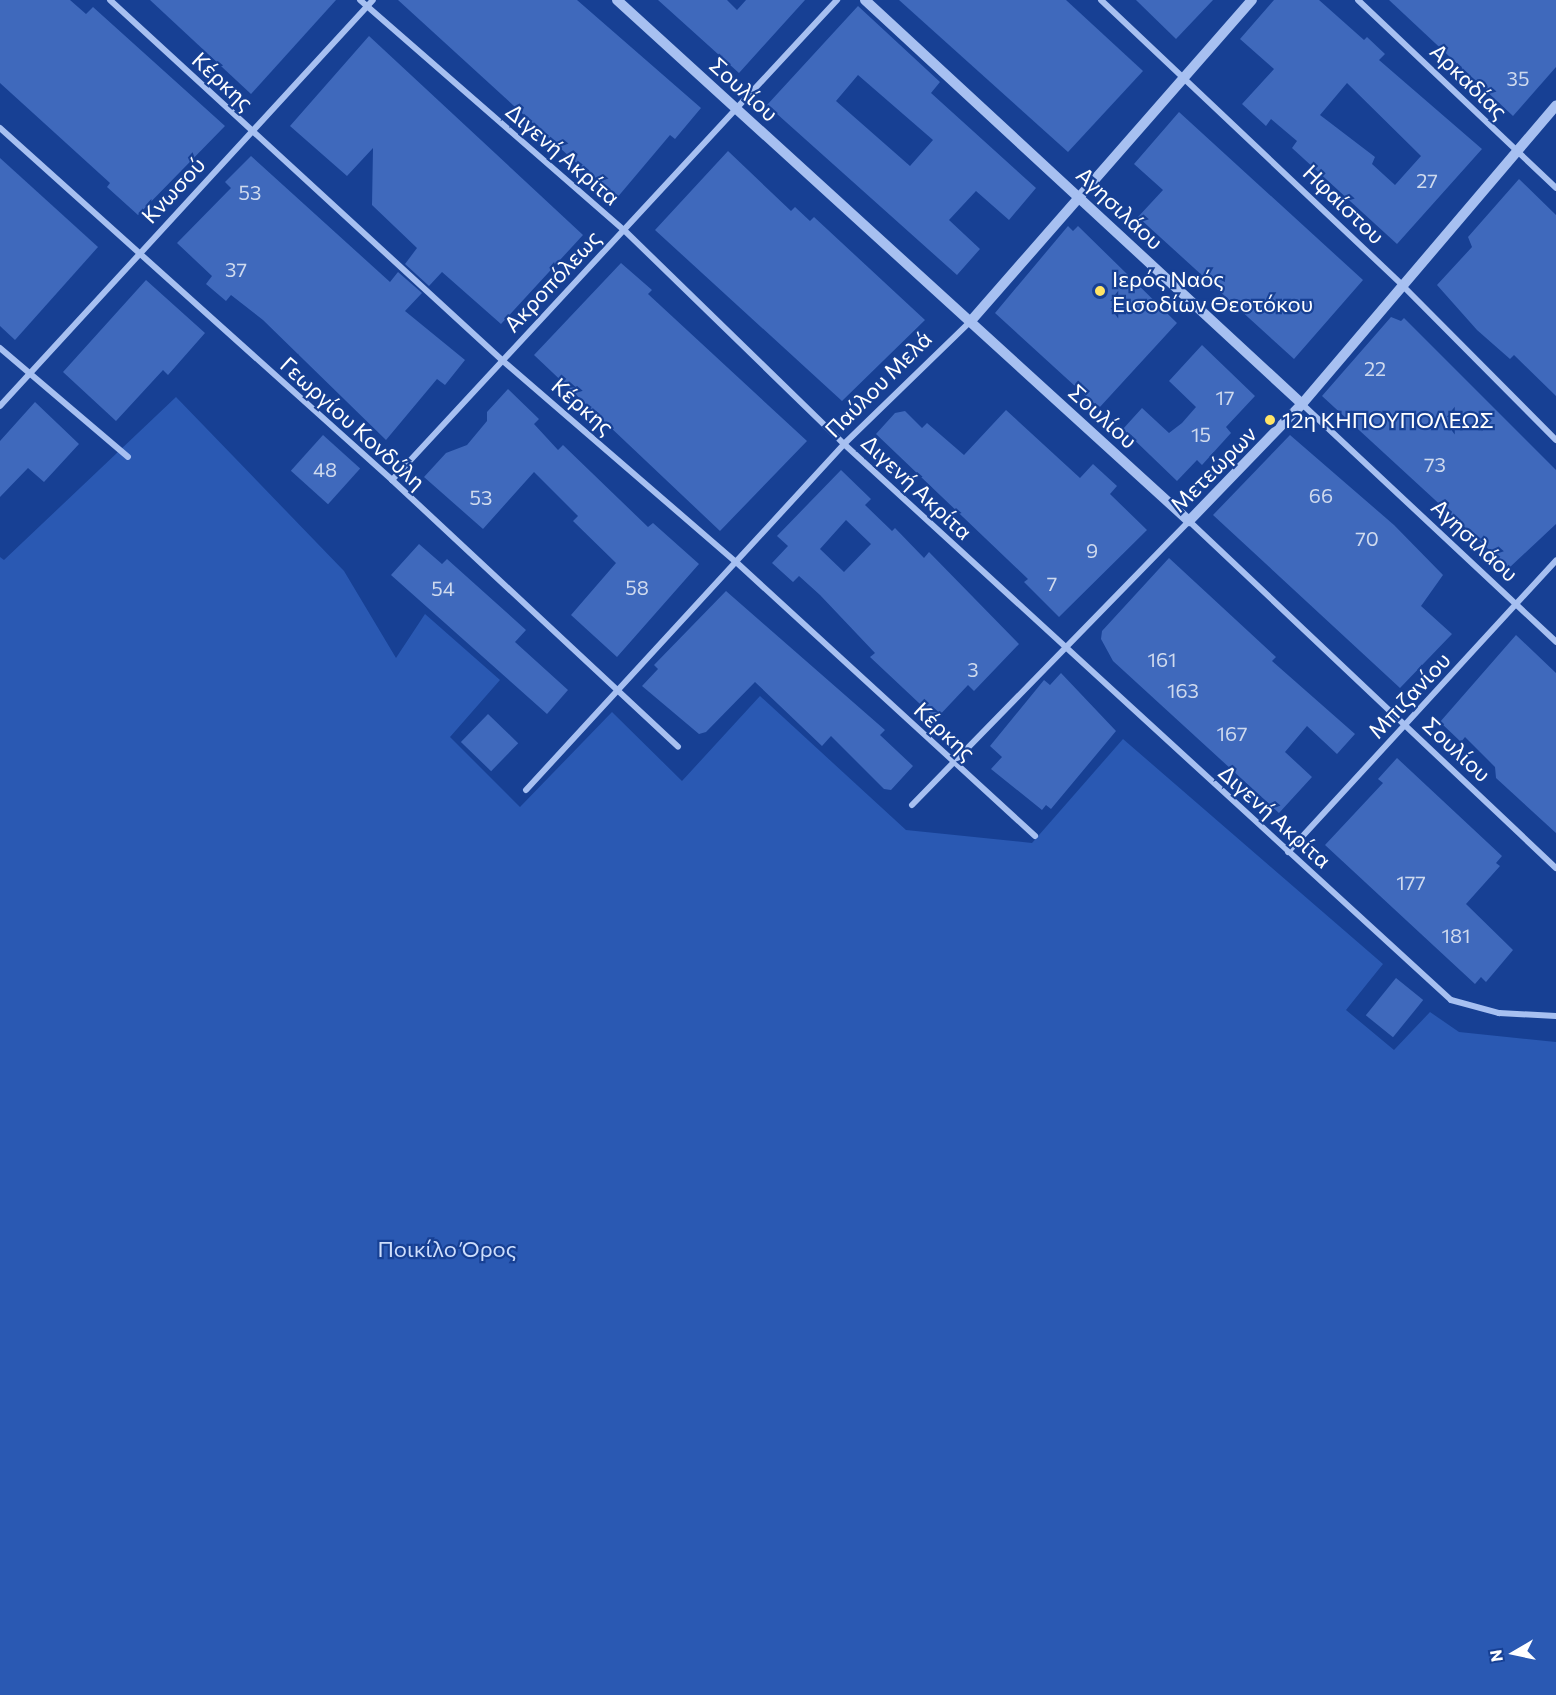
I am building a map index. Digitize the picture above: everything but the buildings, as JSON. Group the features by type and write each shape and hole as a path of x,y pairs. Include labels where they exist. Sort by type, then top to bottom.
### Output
{"street":[{"name":"Κέρκης","path":"110,0 502,361 735,561 953,764 1035,836"},
{"name":"Διγενή Ακρίτα","path":"360,0 624,230 844,444 1451,1000 1499,1013 1556,1016"},
{"name":"Κνωσού","path":"0,406 373,0"},
{"name":"Σουλίου","path":"617,0 1189,521 1556,868"},
{"name":"Ακροπόλεως","path":"392,480 837,0"},
{"name":"Αγησιλάου","path":"865,0 1556,642"},
{"name":"Ηφαίστου","path":"1101,0 1185,76 1403,286 1556,440"},
{"name":"Παύλου Μελά","path":"526,790 618,693 735,561 844,444 970,322 1252,0"},
{"name":"Αρκαδίας","path":"1358,0 1556,188"},
{"name":"Μετεώρων","path":"912,806 1302,404 1556,106"},
{"name":"Γεωργίου Κονδύλη","path":"0,128 137,255 392,480 678,747"},
{"path":"0,348 128,457"},
{"name":"Μπιζανίου","path":"1288,852 1556,561"}],"green space":[{"name":"Ποικίλο Όρος","path":"176,397 344,571 396,658 425,614 500,680 450,737 520,807 612,712 682,781 760,696 906,830 1032,843 1123,739 1383,964 1346,1010 1394,1050 1430,1012 1459,1032 1556,1042 1556,1695 0,1695 0,557 4,560"}],"place":[{"name":"Ιερός Ναός Εισοδίων Θεοτόκου","path":"1100,291"},
{"name":"12η ΚΗΠΟΥΠΟΛΕΩΣ","path":"1270,420"}]}
